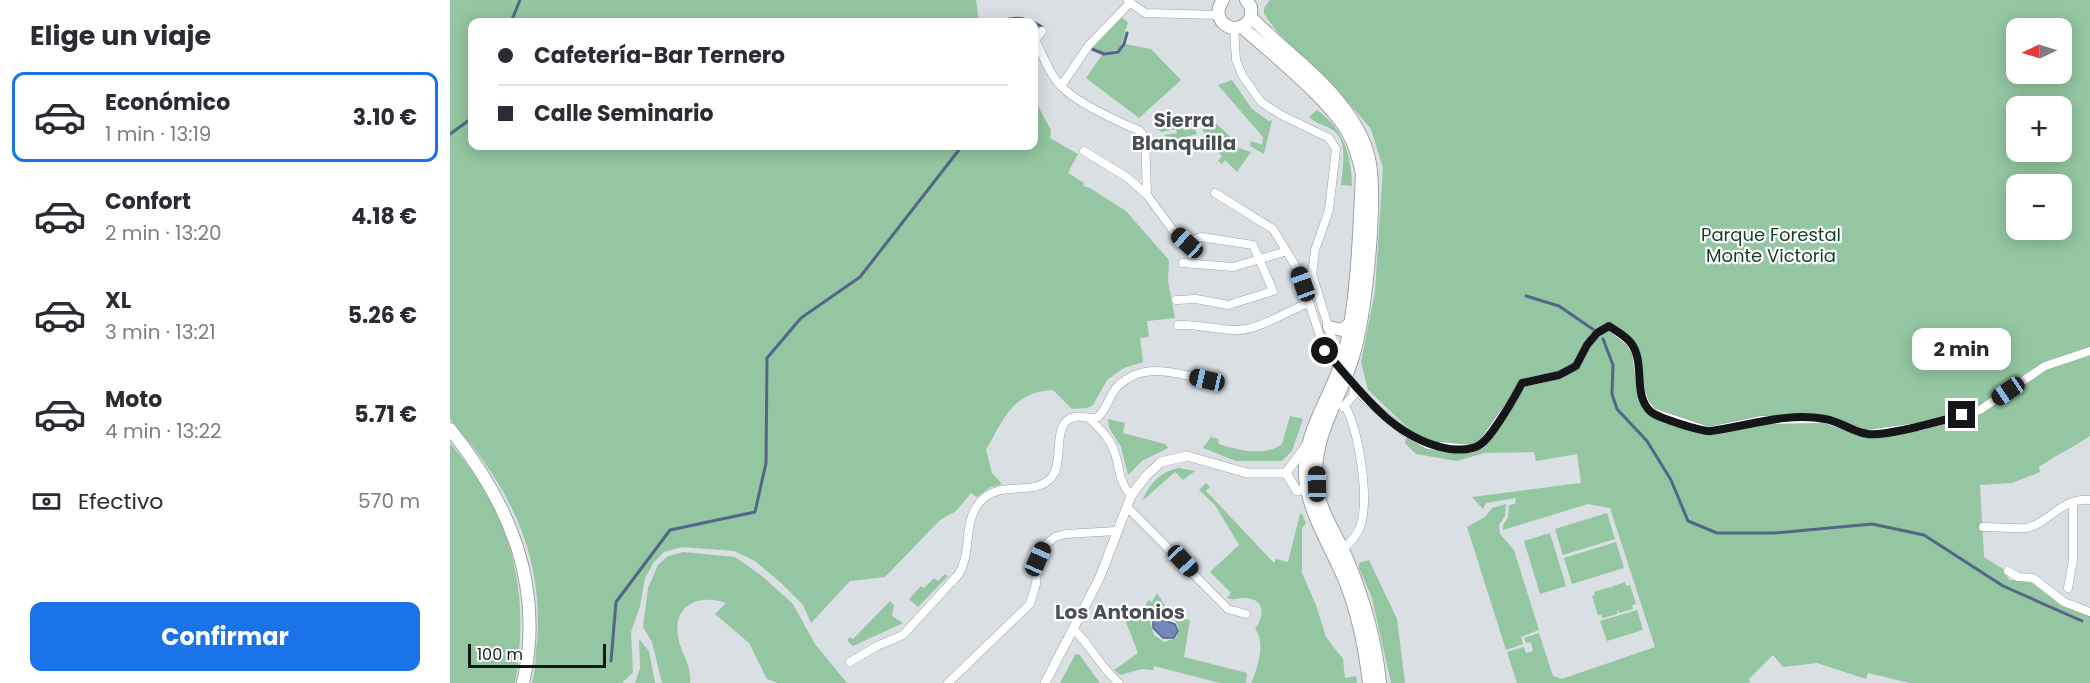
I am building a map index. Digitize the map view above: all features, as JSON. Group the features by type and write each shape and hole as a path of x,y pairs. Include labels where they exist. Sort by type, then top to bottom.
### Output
{"main road":[{"path":"1246,0 1251,7 1251,17 1349,115 1365,141 1371,170 1371,215 1360,321 1307,444 1312,487 1360,632 1370,683"},
{"path":"1218,6 1223,24 1238,28 1325,104 1346,129 1357,151 1362,174 1349,324 1330,412 1316,454 1312,487 1343,549 1372,628 1380,683"},
{"path":"1238,28 1251,17"},
{"path":"1329,327 1342,330 1349,324"},
{"path":"450,429 480,466 503,511 521,557 531,608 527,664 523,683"}],"street":[{"path":"1060,86 1089,45 1129,1 1145,13 1218,6"},
{"path":"1238,28 1236,60 1242,75 1261,102 1281,115 1329,138 1336,149 1329,210 1315,250 1312,274 1340,368"},
{"path":"1038,36 1042,31"},
{"path":"1038,46 1060,86 1125,126 1140,131 1145,138 1147,195"},
{"path":"1084,151 1128,178 1147,195 1172,230 1187,243 1201,237 1253,244 1261,258 1273,291 1228,305 1196,299 1176,300"},
{"path":"1215,193 1273,229 1282,243 1284,252 1299,273 1325,351 1365,399 1407,433 1428,445 1471,449 1482,444 1522,383 1559,375 1576,366 1587,345 1597,333 1609,326 1630,342 1636,353 1645,403 1652,412 1667,419 1709,431 1762,420 1824,419 1868,434 1924,426 1980,410 2045,366 2090,351"},
{"path":"1183,263 1233,267 1284,252"},
{"path":"1178,326 1197,324 1238,330 1249,329 1309,303"},
{"path":"850,662 877,646 903,635 958,575 965,565 968,552 971,518 980,502 988,494 1001,489 1035,486 1052,478 1059,464 1058,441 1066,421 1074,417 1090,419 1101,414 1119,385 1138,372 1165,370 1207,380"},
{"path":"1330,412 1345,406 1353,396 1355,386"},
{"path":"1343,549 1360,528 1364,506 1354,428 1345,406"},
{"path":"1090,419 1106,434 1114,450 1121,484 1131,496"},
{"path":"1286,473 1307,444"},
{"path":"1045,683 1100,577 1131,496 1145,477 1161,462 1187,456 1247,473 1286,473"},
{"path":"1286,473 1297,491 1312,487"},
{"path":"1983,527 2027,528 2073,502 2090,500"},
{"path":"2068,588 2073,560 2073,502"},
{"path":"1127,507 1228,609 1246,614"},
{"path":"948,683 1030,604 1036,584 1038,559 1044,546 1055,537 1065,534 1117,531"},
{"path":"2008,571 2018,577 2033,578 2064,602 2090,612"},
{"path":"1073,629 1085,640 1104,671 1119,683"}],"green space":[{"path":"450,0 976,0 978,18 468,18 468,150 1038,150 1038,106 1051,130 1050,138 1078,154 1068,173 1084,183 1083,186 1126,211 1169,260 1168,281 1175,318 1147,321 1149,337 1140,338 1143,362 1124,368 1107,380 1093,405 1087,408 1072,409 1053,390 1039,392 1019,402 1004,418 986,450 992,473 1002,484 989,488 977,497 971,493 956,511 940,520 885,577 850,581 811,623 803,605 755,561 734,551 682,547 664,552 654,562 645,578 640,606 631,632 633,672 622,683 532,683 538,609 535,578 528,549 505,495 471,444 450,419"},
{"name":"Parque Forestal Monte Victoria","path":"1270,0 2090,0 2090,436 2039,467 2040,472 2012,483 1980,485 1984,557 2003,569 2009,580 2029,581 2062,606 2090,616 2090,683 1910,683 1868,673 1866,679 1817,663 1783,667 1773,655 1749,679 1750,683 1517,683 1507,652 1524,647 1526,653 1533,651 1531,642 1526,643 1524,638 1539,633 1553,676 1562,679 1655,647 1610,508 1588,504 1503,530 1508,517 1509,505 1515,504 1516,498 1486,503 1483,509 1472,497 1581,483 1577,454 1536,461 1534,452 1484,453 1457,461 1416,454 1405,443 1408,428 1368,390 1361,362 1375,292 1383,168 1371,129 1347,101 1278,33 1264,14 1264,8"},
{"path":"1121,17 1128,22 1120,49 1103,53 1093,48"},
{"path":"1125,44 1151,49 1181,80 1139,118 1086,78 1102,55 1118,53"},
{"path":"1232,80 1252,109 1269,121 1272,120 1264,154 1250,146 1251,141 1262,145 1263,137 1218,85"},
{"path":"1317,110 1340,134 1348,154 1352,186 1341,185 1344,156 1339,136 1309,117"},
{"path":"1209,117 1234,140 1236,147 1251,152 1237,172 1225,160 1222,164 1218,161 1222,156 1217,151 1208,152 1206,144 1220,140 1218,138 1206,141 1200,118"},
{"path":"1193,120 1194,125 1183,128 1184,130 1195,128 1197,134 1170,141 1164,135 1177,133 1176,129 1162,132 1155,128"},
{"path":"1290,416 1303,419 1292,451 1282,461 1236,461 1203,448 1211,437 1218,439 1219,444 1243,450 1260,451 1275,448 1282,444"},
{"path":"1108,419 1125,423 1123,433 1165,444 1168,448 1142,461 1128,475 1121,447 1109,428"},
{"path":"450,443 489,498 512,555 518,585 520,616 515,683 450,683"},
{"path":"1179,468 1195,471 1183,480 1175,472 1142,501 1156,480 1166,472"},
{"path":"1206,483 1210,487 1206,491 1274,563 1276,559 1288,562 1300,514 1302,514 1306,523 1302,528 1302,573 1316,605 1326,637 1343,659 1345,678 1356,676 1357,683 1251,683 1260,655 1260,641 1255,629 1262,610 1258,602 1253,599 1227,598 1231,593 1210,572 1239,545 1215,505 1199,490"},
{"path":"1506,504 1505,516 1499,525 1500,534 1514,550 1539,630 1521,637 1523,644 1506,650 1467,527 1485,517 1492,508"},
{"path":"1607,513 1615,539 1563,555 1555,529"},
{"path":"1550,533 1566,586 1540,594 1524,541"},
{"path":"1616,542 1624,568 1572,584 1564,558"},
{"path":"683,552 735,557 762,576 793,604 815,644 847,683 778,683 767,679 749,643 715,614 726,603 706,600 690,604 684,609 678,626 679,643 688,665 690,683 662,683 652,642 643,627 648,588 658,565 668,556"},
{"path":"1369,560 1397,619 1405,683 1391,683 1372,598 1359,568 1359,563"},
{"path":"945,574 948,576 918,607 909,599 921,586 924,588 934,578 938,581"},
{"path":"1625,582 1626,586 1630,585 1636,604 1632,605 1633,609 1619,613 1617,610 1617,614 1603,618 1598,615 1592,596 1595,595 1594,592 1610,587 1611,590 1611,587"},
{"path":"1157,593 1172,616 1190,620 1184,657 1247,673 1246,683 1220,683 1154,666 1153,670 1142,669 1120,675 1114,670 1138,653 1121,609 1139,619 1148,600 1152,602","holes":["1157,616 1175,620 1179,629 1176,638 1164,642 1154,635 1150,622"]},
{"path":"890,601 894,605 892,616 903,623 853,646 847,640 850,637 853,639"},
{"path":"1637,610 1643,630 1607,641 1600,621"},
{"path":"639,639 649,651 655,683 635,683 640,668"},
{"path":"1079,654 1100,683 1060,683 1075,655"}],"water":[{"path":"1158,618 1175,624 1178,631 1174,638 1163,638 1153,628 1153,621"}],"waterway":[{"path":"513,18 520,0"},
{"path":"1038,25 1042,27"},
{"path":"1092,49 1104,54 1118,52 1124,44 1127,33"},
{"path":"450,134 468,121"},
{"path":"611,661 616,602 670,530 755,512 766,463 767,358 801,318 860,277 959,150"},
{"path":"1526,296 1559,306 1594,330"},
{"path":"1603,339 1613,365 1612,394 1617,409 1647,441 1671,480 1688,521 1717,533 1774,533 1872,524 1924,535 2003,586 2082,621"}],"district":[{"name":"Sierra Blanquilla","path":"1184,132"},
{"name":"Los Antonios","path":"1120,612"}],"route":[{"path":"1325,351 1360,394 1407,433 1428,445 1455,449 1471,449 1482,444 1522,383 1559,375 1576,366 1587,345 1597,333 1609,326 1630,342 1636,353 1640,368 1641,391 1645,403 1652,412 1690,427 1709,431 1762,420 1824,419 1868,434 1924,426 1962,415"}]}
